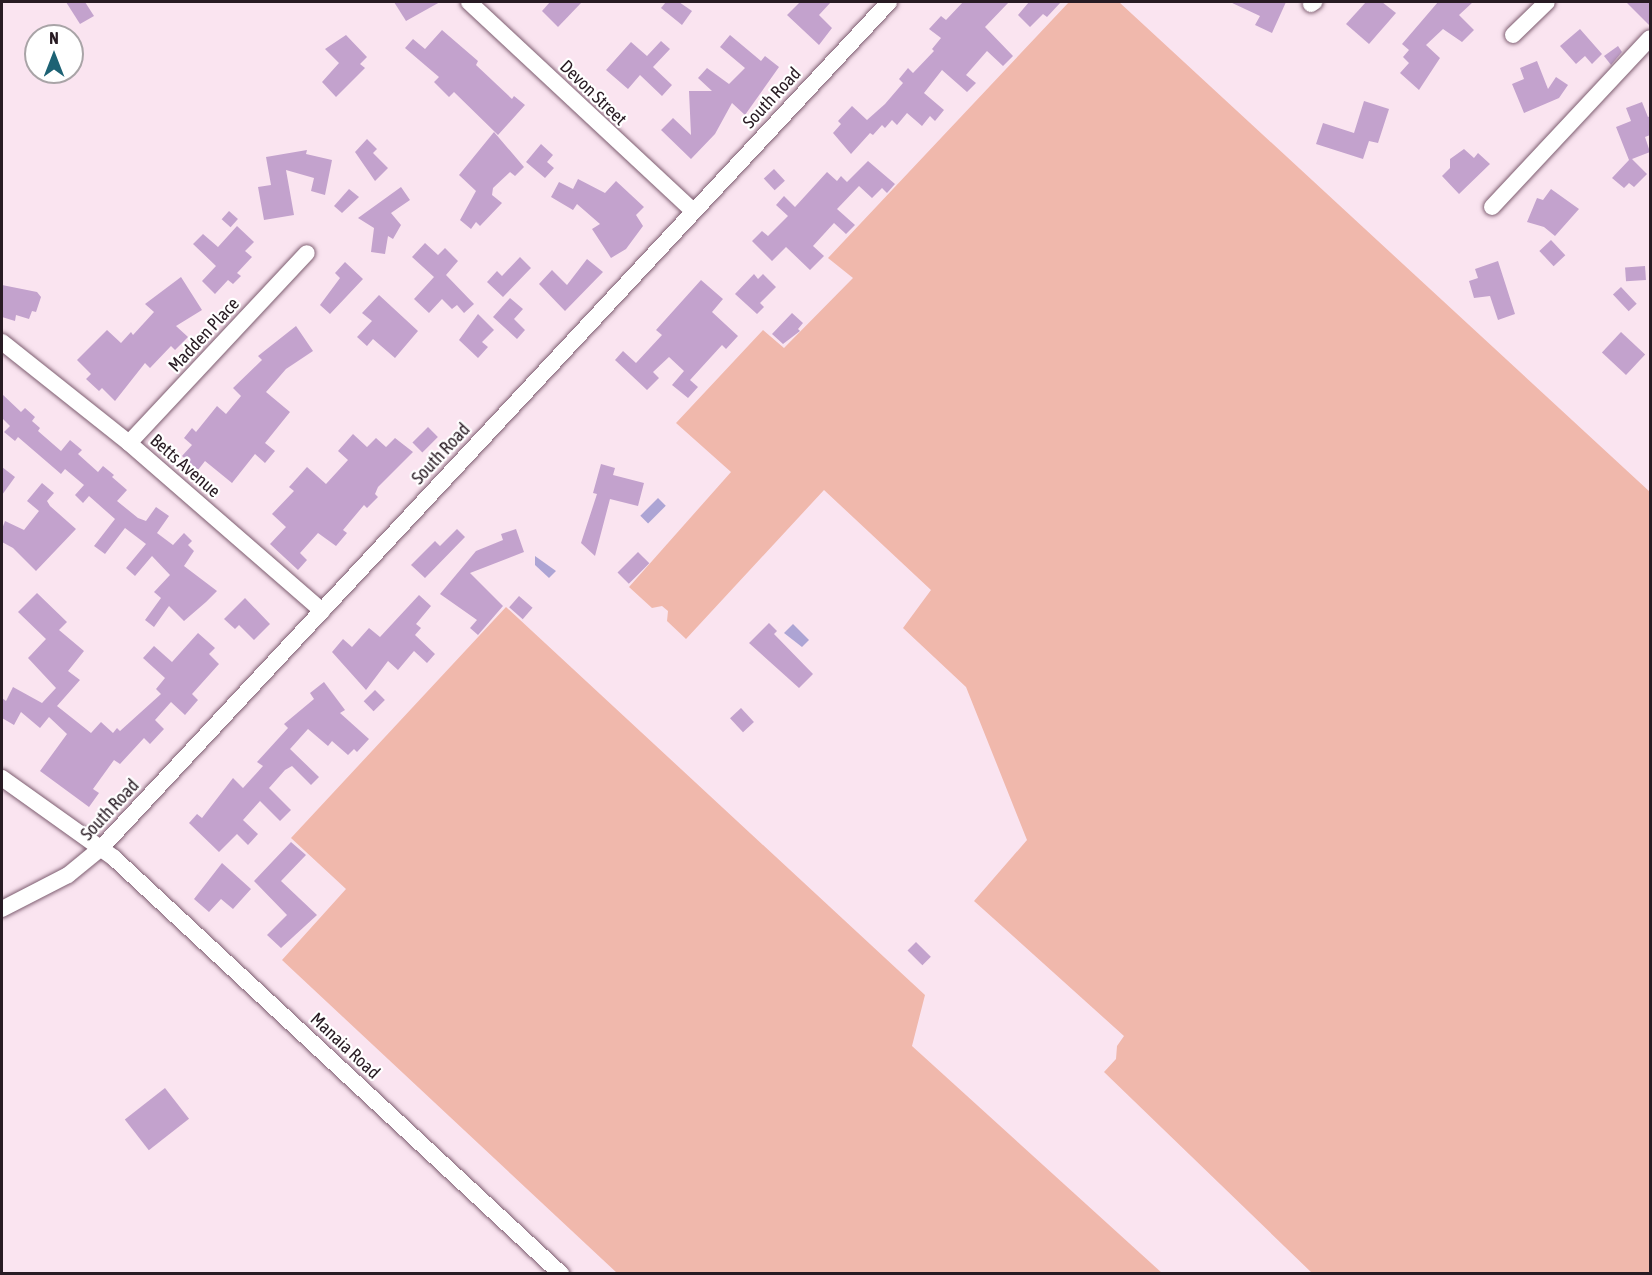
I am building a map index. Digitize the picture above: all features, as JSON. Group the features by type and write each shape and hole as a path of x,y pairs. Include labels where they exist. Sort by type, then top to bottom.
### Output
{"street":[{"name":"Devon Street","path":"469,2 693,211"},
{"path":"1513,35 1546,2"},
{"name":"South Road","path":"2,909 68,875 100,848 884,3"},
{"path":"1491,207 1650,38"},
{"name":"Madden Place","path":"129,443 307,254"},
{"name":"Betts Avenue","path":"2,342 129,443 322,611"},
{"name":"Manaia Road","path":"2,778 100,848 561,1274"}],"shaded area":[{"path":"1069,2 1119,2 1650,492 1650,1273 1312,1273 1104,1072 1116,1059 1117,1046 1124,1036 974,901 1027,840 966,687 903,628 931,590 824,490 686,639 667,621 668,611 662,606 652,608 629,587 731,472 676,423 763,330 784,348 853,278 828,258"},
{"path":"658,498 666,506 648,523 640,516"},
{"path":"535,556 556,571 549,578 535,565"},
{"path":"506,607 925,995 912,1046 1162,1273 617,1273 282,960 346,889 291,838"},
{"path":"793,624 809,640 802,647 784,633"}],"building":[{"path":"66,2 85,2 94,16 80,24"},
{"path":"394,2 440,2 406,21"},
{"path":"550,2 582,2 558,27 542,11"},
{"path":"666,2 679,2 692,11 682,25 661,8"},
{"path":"800,2 831,2 819,15 832,28 819,45 787,15"},
{"path":"963,2 1009,2 985,27 1013,56 1003,66 987,51 966,75 976,83 967,92 942,70 924,93 944,110 935,121 930,116 922,126 907,113 897,125 892,120 885,128 882,125 873,135 870,133 851,154 833,133 841,124 838,121 852,106 867,120 885,104 903,83 899,79 908,68 913,73 934,51 932,49 941,38 929,29 941,16 946,20"},
{"path":"1029,2 1061,2 1047,17 1043,14 1030,27 1018,15"},
{"path":"1230,2 1286,2 1272,33 1255,25 1260,16"},
{"path":"1366,2 1382,2 1396,13 1369,44 1346,24"},
{"path":"1438,2 1473,2 1459,15 1474,30 1462,42 1443,29 1426,45 1440,58 1419,90 1400,73 1409,63 1403,57 1409,50 1402,44"},
{"path":"1626,2 1650,2 1650,26"},
{"path":"1580,29 1602,54 1592,64 1585,56 1576,64 1560,46"},
{"path":"442,30 478,61 476,65 512,99 514,96 525,105 498,135 454,92 449,97 434,82 439,77 405,48 413,39 425,49"},
{"path":"346,35 367,57 360,64 365,68 336,97 322,82 339,63 325,49"},
{"path":"730,35 761,61 765,56 779,67 745,115 732,103 715,134 691,159 661,130 673,118 691,135 689,91 712,91 698,78 707,68 729,84 745,68 720,47"},
{"path":"661,41 670,49 653,67 672,85 662,96 640,75 628,89 606,70 631,42 647,56"},
{"path":"1618,46 1622,52 1611,65 1604,56"},
{"path":"1537,61 1548,89 1556,77 1568,85 1559,98 1524,113 1512,84 1524,79 1520,68"},
{"path":"1364,101 1389,109 1378,143 1369,141 1363,159 1316,144 1323,123 1354,133"},
{"path":"1642,102 1648,117 1650,116 1650,135 1645,137 1650,152 1632,159 1647,174 1634,187 1629,183 1624,188 1612,178 1629,160 1616,127 1631,121 1626,108"},
{"path":"494,132 524,167 515,176 510,172 493,188 492,195 502,203 480,226 476,222 471,229 460,220 476,191 459,175"},
{"path":"367,139 377,149 373,153 388,168 375,181 355,152"},
{"path":"541,144 553,155 547,162 554,168 545,178 526,162"},
{"path":"1464,149 1474,158 1478,153 1490,164 1459,194 1442,176 1450,168 1450,159"},
{"path":"307,150 306,154 332,160 325,195 311,191 314,178 286,170 294,215 264,220 258,187 271,185 266,157"},
{"path":"868,161 895,184 887,193 882,188 872,198 859,186 837,209 855,225 846,234 834,223 813,246 824,256 810,270 786,247 772,261 752,241 762,231 768,236 788,216 776,205 784,196 795,207 827,172 837,181 841,176 847,182"},
{"path":"774,169 785,181 775,190 764,179"},
{"path":"578,179 605,193 616,181 644,207 636,215 643,226 626,249 611,258 592,229 600,224 577,204 573,210 551,197 559,182 573,189"},
{"path":"401,187 410,200 391,213 401,225 393,239 388,236 385,254 371,252 374,228 358,218"},
{"path":"349,189 359,197 342,213 334,206"},
{"path":"1551,189 1579,209 1555,236 1544,227 1527,222 1537,198 1543,200"},
{"path":"229,211 238,219 231,227 222,219"},
{"path":"237,226 254,242 245,251 252,257 237,273 241,276 233,284 228,280 215,294 202,281 216,266 193,244 203,234 218,247"},
{"path":"1551,240 1565,255 1554,266 1539,251"},
{"path":"425,243 438,255 445,248 458,261 446,275 474,304 464,313 457,305 452,309 442,299 429,313 414,299 434,277 412,257"},
{"path":"520,257 531,268 503,297 487,282 497,271 502,276"},
{"path":"587,259 603,272 565,311 539,284 552,270 567,285"},
{"path":"1498,261 1515,314 1498,320 1490,296 1474,298 1469,281 1478,278 1475,269"},
{"path":"345,262 363,279 330,314 320,305 340,278 335,273"},
{"path":"1645,266 1646,280 1626,281 1625,267"},
{"path":"754,274 758,279 763,274 776,287 760,303 764,307 757,314 735,294"},
{"path":"181,277 202,310 176,326 188,337 175,350 171,346 150,368 145,363 115,401 102,388 99,391 86,379 91,374 77,360 107,330 121,343 131,332 133,335 154,312 145,304"},
{"path":"701,280 723,299 712,312 738,336 726,349 722,345 690,380 698,387 688,398 672,385 684,371 669,357 653,372 659,378 647,390 615,360 623,351 636,363 662,335 656,330"},
{"path":"2,285 37,292 41,297 36,312 32,311 29,319 16,315 15,321 2,317"},
{"path":"1621,287 1637,304 1629,311 1613,295"},
{"path":"379,295 418,331 395,358 373,339 367,346 357,337 372,321 362,313"},
{"path":"510,298 523,309 514,319 525,330 517,339 493,317"},
{"path":"792,313 803,323 798,329 800,331 783,344 772,334"},
{"path":"478,314 494,330 482,342 488,347 478,358 459,340"},
{"path":"296,326 313,351 286,369 266,392 290,412 265,443 275,451 265,463 255,454 232,483 205,461 198,470 182,456 192,445 184,438 192,428 196,432 217,406 226,414 241,396 233,388 262,360 258,356"},
{"path":"1621,332 1645,355 1626,375 1602,352"},
{"path":"2,394 21,412 25,408 35,417 32,421 40,428 38,431 61,451 70,440 82,450 78,454 98,472 103,466 114,475 112,477 127,490 117,501 138,518 146,521 156,507 169,516 157,533 173,545 184,533 192,541 188,545 194,551 184,566 217,591 184,621 169,606 154,627 145,620 161,598 154,592 170,575 152,556 135,576 126,568 146,544 125,528 105,554 94,546 115,519 89,496 83,503 75,495 84,485 65,469 61,474 18,437 15,441 4,432 10,426 2,418"},
{"path":"428,427 438,437 422,452 412,443"},
{"path":"353,434 367,447 376,438 386,447 395,438 413,452 378,487 375,494 378,497 367,508 364,505 343,530 347,533 336,546 318,533 300,553 307,560 298,570 270,544 286,527 272,514 294,491 289,487 307,467 326,484 348,460 338,451"},
{"path":"601,464 615,468 613,475 644,483 638,506 610,499 595,556 581,543 597,494 593,493"},
{"path":"2,467 15,477 2,495"},
{"path":"42,483 54,493 47,501 50,506 76,529 36,571 13,548 2,542 2,529 5,521 24,530 39,511 27,501"},
{"path":"457,529 465,537 425,578 411,565 435,541 440,546"},
{"path":"516,529 524,552 470,573 503,606 478,635 470,628 477,620 440,594 476,551 503,540 501,534"},
{"path":"638,552 649,563 629,584 617,573"},
{"path":"37,593 67,622 59,630 84,651 68,671 80,680 57,706 91,733 101,722 113,733 117,728 120,731 161,694 156,689 165,678 143,658 154,646 172,662 198,633 215,648 209,654 219,664 192,694 198,700 185,715 171,702 155,720 164,729 150,744 144,738 120,764 114,760 93,789 99,793 89,807 40,771 67,734 49,717 40,728 21,712 14,725 2,718 2,698 6,701 13,687 42,703 56,688 28,658 46,639 18,612"},
{"path":"419,595 431,606 416,624 421,628 415,635 435,654 427,663 414,651 398,670 388,661 366,690 332,652 343,639 352,647 369,628 380,637"},
{"path":"519,596 533,608 523,619 509,607"},
{"path":"245,598 270,624 254,640 239,625 235,629 224,619"},
{"path":"769,623 777,631 774,634 813,674 799,688 749,643"},
{"path":"324,682 345,710 340,713 369,739 357,752 354,749 348,755 332,741 328,746 308,729 290,749 319,777 311,785 292,766 285,770 269,788 291,810 280,821 260,801 243,820 258,834 248,845 237,834 219,852 189,823 197,814 202,818 233,778 243,788 263,766 257,762 288,728 284,724 314,699 310,693"},
{"path":"375,690 385,700 374,711 364,701"},
{"path":"741,708 754,722 743,732 730,718"},
{"path":"291,842 306,855 281,881 317,915 281,948 267,935 287,915 254,881"},
{"path":"222,863 251,889 233,909 221,899 209,912 194,899"},
{"path":"916,942 931,957 922,965 908,950"},
{"path":"165,1088 189,1119 149,1150 125,1119"}]}
